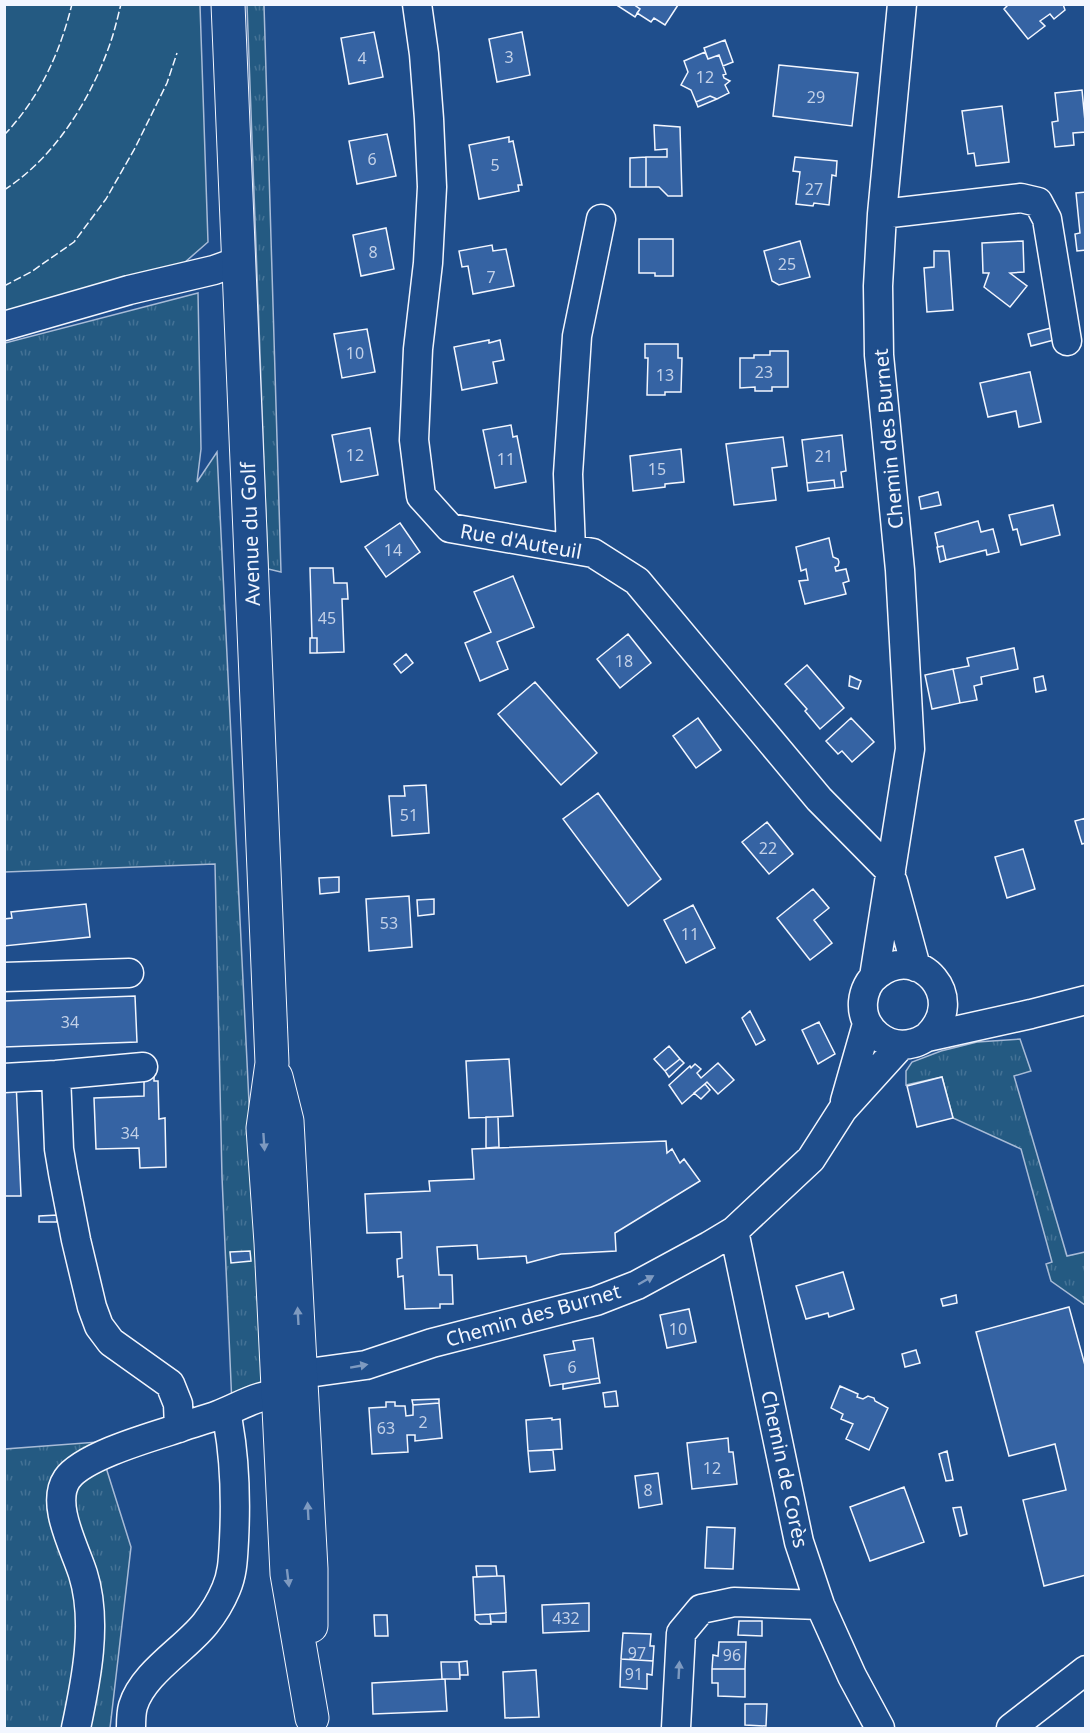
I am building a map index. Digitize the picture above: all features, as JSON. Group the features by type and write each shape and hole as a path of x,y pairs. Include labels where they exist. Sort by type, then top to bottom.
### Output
{"main road":[{"name":"Avenue du Golf","path":"228,4 272,1063 263,1128 271,1243 289,1384"},
{"path":"289,1384 304,1431 311,1569 312,1723"},
{"path":"289,1384 286,1574 312,1723"}],"street":[{"name":"Rue d'Auteuil","path":"417,4 425,65 432,187 428,264 418,349 414,440 421,496 450,528 593,553 637,581 819,800 891,872"},
{"name":"Chemin des Burnet","path":"874,977 910,749 900,570 879,355 878,286 882,214 902,4"},
{"path":"882,214 1021,198 1038,202 1047,219 1067,341"},
{"path":"571,549 568,474 576,336 601,219"},
{"path":"4,326 129,290 214,270 239,261"},
{"path":"852,834 895,842"},
{"name":"Chemin des Burnet","path":"891,872 916,967"},
{"path":"914,1041 935,1030 943,1009 941,990 927,972 916,967 894,966 874,977 863,999 863,1012 867,1024 873,1033 891,1043 914,1041 1086,1000"},
{"path":"4,977 129,972"},
{"path":"943,1009 1017,1017"},
{"name":"Chemin des Burnet","path":"843,1109 867,1024"},
{"name":"Chemin des Burnet","path":"76,1728 88,1659 89,1612 84,1575 62,1509 61,1494 69,1476 99,1457 218,1415 289,1384 366,1365 432,1343 596,1301 637,1285 734,1231 811,1159 843,1109 914,1041"},
{"path":"4,1078 56,1076 143,1067"},
{"path":"56,1076 59,1149 76,1240 92,1307 99,1326 111,1342 170,1384 178,1404 178,1428"},
{"name":"Chemin de Corès","path":"734,1231 800,1542 820,1605 852,1676 880,1728"},
{"path":"131,1728 133,1707 138,1695 156,1672 205,1624 226,1590 231,1575 236,1504 232,1444 228,1422 218,1415"},
{"path":"676,1728 681,1633 701,1609 734,1602 820,1605"},
{"path":"1011,1728 1086,1670"},
{"name":"Chemin de Corès","path":"865,1698 901,1728"}],"green space":[{"path":"5,5 200,5 208,242 184,263 5,318"},
{"path":"247,5 264,5 281,572 268,569"},
{"path":"198,293 201,449 197,482 217,452 263,1387 232,1405 222,1177 215,864 5,872 5,343"},
{"path":"1020,1039 1031,1071 1014,1076 1067,1256 1085,1252 1085,1305 1051,1281 1046,1264 1052,1262 1021,1149 953,1118 942,1077 906,1085 906,1071 912,1062 941,1051 977,1042"},
{"path":"98,1442 131,1547 110,1728 5,1728 5,1449"}],"building":[{"path":"615,4 633,4 640,9 635,17"},
{"path":"633,4 678,5 665,25 654,18 651,22 637,13 640,9"},
{"path":"1009,4 1063,4 1065,10 1054,19 1050,14 1040,21 1045,26 1028,39 1004,9"},
{"path":"374,32 383,77 349,84 341,38"},
{"path":"522,32 530,75 497,82 489,39"},
{"path":"725,40 733,62 723,66 719,55 708,59 704,48"},
{"path":"705,52 708,59 719,55 726,74 723,75 724,78 730,81 725,85 729,93 717,99 710,96 696,102 691,90 681,85 688,72 684,61"},
{"path":"779,65 858,73 852,126 773,116"},
{"path":"1082,90 1086,132 1073,133 1074,145 1055,147 1052,122 1058,121 1055,93"},
{"path":"710,96 717,99 698,107 696,102"},
{"path":"1002,106 1009,162 976,166 974,153 968,154 962,111"},
{"path":"654,125 680,127 682,196 668,196 659,187 646,187 646,157 667,157 667,149 655,150"},
{"path":"387,134 396,176 357,184 349,141"},
{"path":"509,137 509,142 513,141 522,185 518,185 519,191 479,199 469,145"},
{"path":"646,157 646,187 630,187 630,158"},
{"path":"795,157 837,161 836,176 832,175 829,205 796,204 800,172 793,171"},
{"path":"1086,192 1086,250 1077,251 1075,234 1080,233 1076,193"},
{"path":"386,228 394,269 361,276 353,235"},
{"path":"639,239 673,239 673,276 639,273"},
{"path":"800,241 810,277 779,285 772,281 764,251"},
{"path":"1023,241 1024,272 1010,273 1027,286 1010,307 984,287 989,273 983,273 982,243"},
{"path":"492,245 493,251 506,249 514,286 473,294 468,266 462,267 459,251"},
{"path":"934,251 949,251 953,310 927,312 924,268 934,267"},
{"path":"1051,328 1054,340 1031,346 1028,334"},
{"path":"367,329 375,372 342,378 334,334"},
{"path":"489,340 489,343 500,340 504,360 493,362 497,383 462,390 454,347"},
{"path":"645,344 678,344 678,358 682,358 681,392 647,395 648,358 645,358"},
{"path":"770,351 788,351 788,387 772,387 772,391 755,391 755,387 740,388 740,358 770,355"},
{"path":"1030,372 1041,422 1019,427 1016,411 988,417 980,383"},
{"path":"511,425 513,437 517,436 526,482 495,488 483,430"},
{"path":"370,428 378,475 341,482 332,435"},
{"path":"842,435 846,471 841,472 843,487 835,488 834,480 807,483 802,440"},
{"path":"783,437 787,466 772,468 776,500 734,505 726,444"},
{"path":"681,449 684,482 633,491 630,456"},
{"path":"834,480 835,488 808,491 807,483"},
{"path":"938,492 941,505 921,509 919,497"},
{"path":"1053,505 1060,535 1021,545 1017,529 1013,530 1009,515"},
{"path":"978,521 981,532 993,529 999,552 987,555 986,550 946,560 943,546 938,547 935,533"},
{"path":"400,523 420,552 386,577 365,547"},
{"path":"829,538 833,557 839,562 835,567 836,571 846,569 849,581 843,583 846,594 805,604 799,581 808,580 806,569 801,571 796,547"},
{"path":"943,546 946,560 940,562 937,547"},
{"path":"310,568 333,568 334,583 347,583 348,599 342,599 344,652 317,653 317,638 312,638"},
{"path":"513,576 534,627 497,642 508,669 480,681 465,643 491,632 474,592"},
{"path":"628,634 651,663 620,688 597,659"},
{"path":"310,638 317,638 317,653 310,653"},
{"path":"1014,648 1018,669 981,677 982,684 974,686 977,700 960,703 953,669 969,666 967,658"},
{"path":"406,654 413,663 401,673 394,664"},
{"path":"807,665 844,708 820,729 805,711 807,709 785,684"},
{"path":"953,669 960,703 932,709 925,675"},
{"path":"850,676 861,681 858,689 849,686"},
{"path":"1043,676 1046,690 1036,692 1034,678"},
{"path":"535,682 597,753 561,785 498,714"},
{"path":"698,718 721,750 696,768 673,736"},
{"path":"851,718 874,742 852,762 842,751 838,754 826,741"},
{"path":"426,785 429,833 392,836 389,796 405,796 404,786"},
{"path":"598,793 661,879 628,906 563,819"},
{"path":"1086,818 1086,843 1082,844 1075,821"},
{"path":"767,822 793,854 769,874 742,842"},
{"path":"1023,849 1035,889 1007,898 995,857"},
{"path":"339,877 339,892 320,894 319,878"},
{"path":"813,889 829,908 814,920 832,943 810,960 777,918"},
{"path":"409,896 412,947 369,951 366,899"},
{"path":"434,899 434,914 418,916 417,900"},
{"path":"86,904 90,937 4,946 4,919 12,918 11,912"},
{"path":"693,905 715,948 686,963 664,920"},
{"path":"135,996 137,1042 4,1047 4,1001"},
{"path":"750,1011 765,1040 756,1045 742,1018"},
{"path":"819,1022 835,1054 818,1064 802,1030"},
{"path":"669,1046 680,1059 665,1071 654,1059"},
{"path":"509,1059 513,1116 469,1118 466,1061"},
{"path":"680,1059 684,1063 669,1077 665,1071"},
{"path":"718,1063 734,1080 718,1094 707,1082 682,1104 669,1085 690,1066 691,1068 695,1064 701,1069 697,1073 701,1078"},
{"path":"144,1077 154,1077 154,1081 158,1081 159,1119 165,1118 166,1167 140,1168 139,1148 96,1149 94,1098 144,1096"},
{"path":"942,1077 953,1118 917,1127 907,1086"},
{"path":"4,1081 16,1081 21,1196 4,1196"},
{"path":"705,1084 710,1090 701,1099 694,1093"},
{"path":"486,1117 498,1117 499,1147 486,1148"},
{"path":"666,1141 667,1153 672,1149 680,1163 684,1159 700,1181 615,1233 616,1251 561,1254 527,1263 526,1256 478,1259 477,1245 437,1247 439,1275 452,1275 453,1304 440,1304 440,1308 405,1309 403,1276 398,1277 397,1259 402,1258 401,1232 367,1233 365,1194 430,1191 429,1181 474,1179 472,1149"},
{"path":"57,1215 57,1222 39,1222 39,1216"},
{"path":"250,1251 251,1261 231,1263 230,1252"},
{"path":"843,1272 854,1309 829,1317 828,1313 806,1319 796,1286"},
{"path":"956,1295 957,1303 943,1306 941,1299"},
{"path":"1069,1307 1086,1369 1086,1575 1044,1586 1023,1500 1066,1490 1055,1444 1009,1456 976,1332"},
{"path":"689,1309 696,1342 667,1348 660,1315"},
{"path":"593,1338 599,1378 550,1386 544,1355 575,1350 573,1341"},
{"path":"916,1350 920,1363 905,1367 902,1354"},
{"path":"599,1378 600,1383 563,1389 563,1384"},
{"path":"840,1386 858,1394 857,1397 874,1398 875,1401 888,1408 869,1450 846,1439 853,1424 841,1419 843,1414 831,1408"},
{"path":"616,1391 618,1406 605,1407 603,1393"},
{"path":"439,1399 439,1403 413,1405 412,1400"},
{"path":"386,1402 395,1402 395,1406 405,1406 406,1416 413,1415 413,1405 439,1403 442,1438 415,1441 415,1435 407,1435 408,1452 372,1454 369,1408 386,1407"},
{"path":"552,1418 552,1420 560,1419 562,1449 528,1451 526,1420"},
{"path":"728,1438 729,1452 733,1452 737,1484 692,1489 687,1443"},
{"path":"553,1450 555,1470 530,1472 528,1451"},
{"path":"947,1451 953,1480 946,1481 939,1454"},
{"path":"658,1473 662,1504 639,1508 635,1476"},
{"path":"904,1487 924,1542 870,1561 850,1507"},
{"path":"961,1507 967,1534 960,1536 953,1508"},
{"path":"707,1527 735,1528 733,1569 705,1568"},
{"path":"476,1566 496,1566 497,1576 477,1577"},
{"path":"504,1576 506,1613 475,1615 473,1577"},
{"path":"589,1603 589,1631 543,1633 542,1605"},
{"path":"506,1613 506,1622 491,1622 490,1614"},
{"path":"490,1614 491,1624 480,1624 475,1620 475,1615"},
{"path":"374,1615 387,1615 388,1636 375,1636"},
{"path":"739,1621 762,1621 762,1636 738,1635"},
{"path":"623,1633 651,1634 650,1646 654,1646 653,1661 621,1659"},
{"path":"719,1642 746,1642 745,1669 712,1669 713,1655 718,1656"},
{"path":"621,1659 653,1661 652,1675 647,1674 647,1689 620,1687"},
{"path":"467,1661 468,1675 460,1675 459,1662"},
{"path":"441,1662 459,1662 460,1679 442,1679"},
{"path":"712,1669 745,1669 745,1697 718,1696 718,1683 712,1683"},
{"path":"536,1670 539,1717 505,1718 503,1672"},
{"path":"445,1679 447,1711 373,1714 372,1683"},
{"path":"745,1704 767,1704 766,1726 745,1725"}],"fence":[{"path":"4,135 28,106 47,74 72,4"},
{"path":"4,190 40,161 56,143 83,104 103,62 121,4"},
{"path":"4,286 31,272 74,242 106,199 135,148 167,83 177,53"}]}
